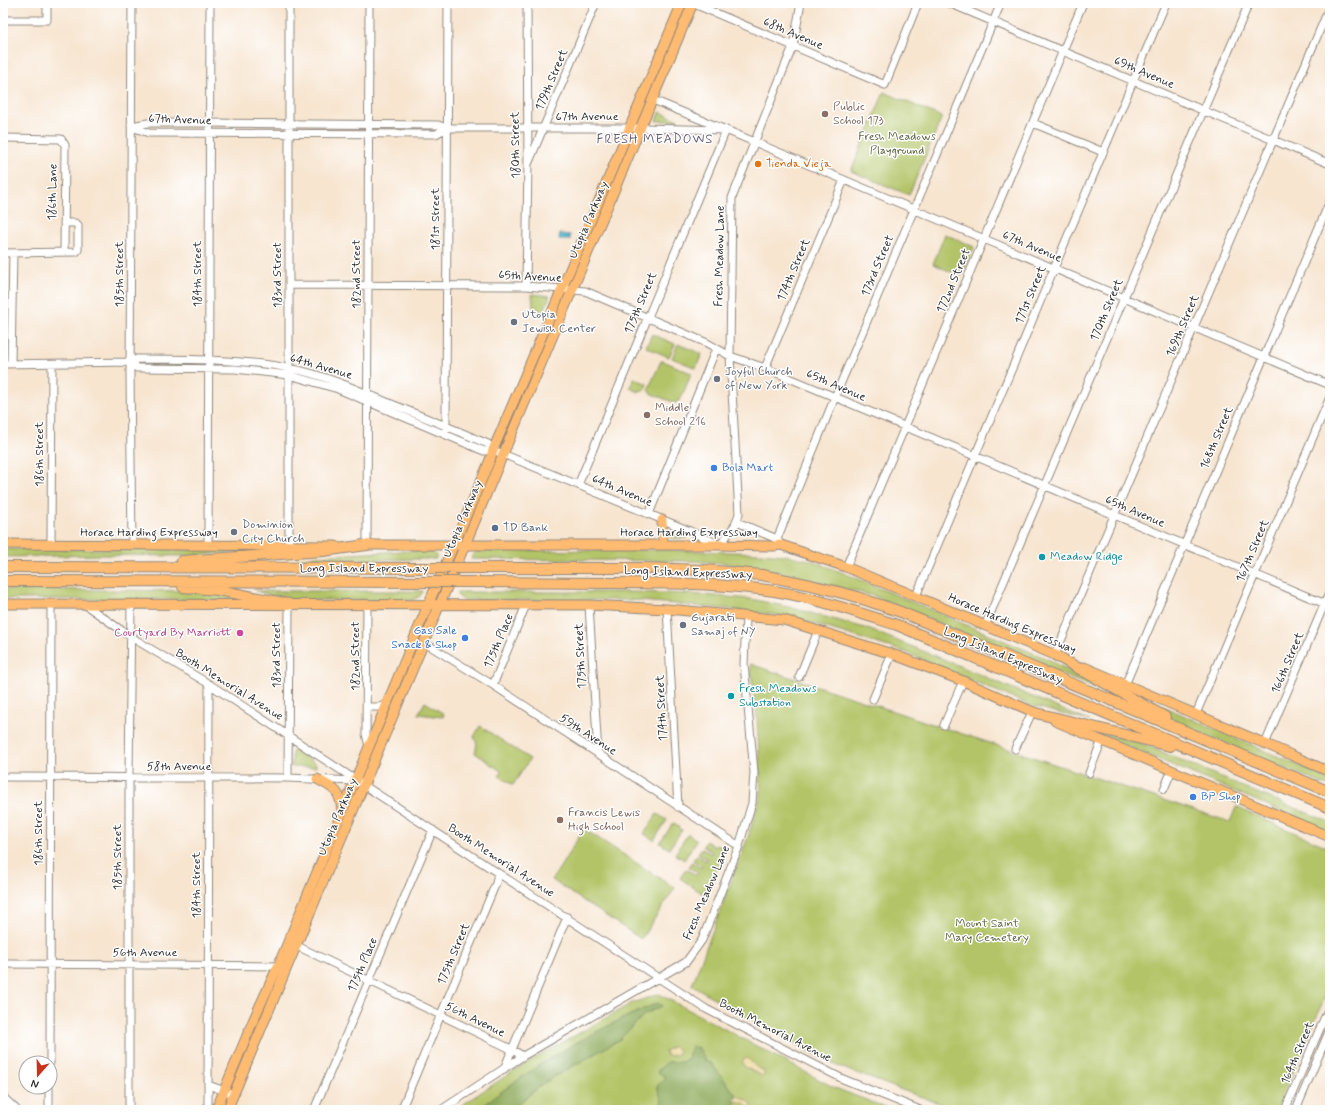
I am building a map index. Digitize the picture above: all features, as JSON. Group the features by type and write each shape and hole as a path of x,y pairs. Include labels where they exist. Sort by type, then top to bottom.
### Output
{"highway":[{"path":"99,567 323,551 367,545"},
{"name":"Long Island Expressway","path":"3,567 642,568 705,570 762,575 854,596 901,612 1330,792"},
{"name":"Long Island Expressway","path":"3,581 634,583 709,585 760,589 809,599 897,625 1330,808"},
{"path":"107,581 218,590 288,604"},
{"path":"1055,655 1205,740"},
{"path":"1032,712 1202,754"}],"main road":[{"name":"Utopia Parkway","path":"227,1110 288,966 292,944 342,812 682,3"},
{"name":"Utopia Parkway","path":"216,1110 253,1021 278,966 292,944 364,786 693,3"},
{"path":"662,520 663,545"},
{"name":"Horace Harding Expressway","path":"3,544 289,546 774,546 779,542 846,567 916,596 1330,772"},
{"path":"3,604 589,605 667,608 746,618 784,620 892,654 962,681 1032,712 1102,740 1330,837"},
{"path":"317,779 335,789 341,798 342,812"}],"street":[{"path":"3,20 47,20 47,3"},
{"name":"185th Street","path":"132,3 130,362 132,545"},
{"name":"184th Street","path":"208,545 210,3"},
{"name":"183rd Street","path":"289,3 289,546"},
{"name":"182nd Street","path":"367,545 369,3"},
{"name":"181st Street","path":"445,434 448,3"},
{"name":"180th Street","path":"526,286 528,164 527,3"},
{"name":"179th Street","path":"528,164 596,3"},
{"name":"68th Avenue","path":"693,3 884,85 918,3"},
{"name":"Fresh Meadow Lane","path":"737,522 739,514 730,356 732,198 793,46 801,3"},
{"name":"69th Avenue","path":"949,3 1330,164"},
{"name":"173rd Street","path":"779,542 835,397 1001,3"},
{"name":"172nd Street","path":"846,567 1084,3"},
{"name":"171st Street","path":"916,596 1166,3"},
{"name":"170th Street","path":"985,626 1249,3"},
{"name":"169th Street","path":"1055,655 1330,6"},
{"name":"67th Avenue","path":"653,100 1330,385"},
{"name":"67th Avenue","path":"131,126 148,123 368,124 438,125 447,128 640,128 726,130"},
{"path":"1033,123 1103,152"},
{"name":"67th Avenue","path":"131,126 149,133 209,132 289,134 436,134 447,128"},
{"name":"175th Street","path":"578,485 646,318 726,130"},
{"name":"186th Lane","path":"3,138 61,139 65,145 64,252"},
{"name":"174th Street","path":"765,368 844,180"},
{"name":"168th Street","path":"1125,685 1330,201"},
{"path":"3,253 76,252 78,250 78,228 76,223 64,223"},
{"path":"11,364 12,253"},
{"name":"65th Avenue","path":"289,285 526,286 585,291 707,344 730,356 765,368 905,426 1327,605"},
{"path":"649,514 716,350"},
{"name":"64th Avenue","path":"3,364 130,362 137,368 209,365 255,371 288,372 334,380 488,444 493,450"},
{"name":"186th Street","path":"51,544 52,364"},
{"name":"64th Avenue","path":"288,372 338,389 484,451 493,450 503,454 720,545"},
{"name":"167th Street","path":"1196,714 1330,397"},
{"path":"720,545 737,522 779,542"},
{"name":"166th Street","path":"1265,744 1327,605 1330,591"},
{"name":"186th Street","path":"50,1055 51,604"},
{"name":"Booth Memorial Avenue","path":"84,604 131,636 288,735 706,1008 843,1079 920,1110"},
{"name":"185th Street","path":"129,1110 131,604"},
{"name":"183rd Street","path":"288,604 288,778"},
{"name":"182nd Street","path":"367,605 366,734 370,746"},
{"name":"175th Place","path":"493,686 526,605"},
{"name":"175th Street","path":"589,605 598,754"},
{"name":"174th Street","path":"667,608 678,807"},
{"name":"Fresh Meadow Lane","path":"441,1110 523,1056 661,978 686,962 702,940 738,846 752,803 754,772 744,664 746,618"},
{"path":"799,677 818,631"},
{"name":"59th Avenue","path":"425,643 738,846"},
{"path":"873,699 892,654"},
{"path":"944,725 962,681"},
{"name":"184th Street","path":"208,1110 209,684"},
{"name":"182nd Street","path":"367,707 379,707 388,704"},
{"path":"1015,749 1032,712"},
{"path":"1089,773 1102,740"},
{"path":"1164,789 1172,770"},
{"name":"58th Avenue","path":"3,777 288,778 356,780"},
{"name":"175th Place","path":"314,1110 433,830"},
{"name":"175th Street","path":"401,1110 496,883 498,873"},
{"path":"504,1069 567,917"},
{"name":"56th Avenue","path":"292,944 523,1056"},
{"name":"56th Avenue","path":"3,964 288,966"},
{"name":"164th Street","path":"1285,1110 1330,1005"},
{"name":"164th Street","path":"1296,1110 1328,1040 1330,1029"},
{"path":"1317,1035 1328,1040"},
{"path":"208,1085 234,1094"},
{"path":"49,1095 49,1110"},
{"path":"3,1097 17,1110"}],"green space":[{"name":"Fresh Meadows Playground","path":"884,92 942,117 909,195 851,171"},
{"path":"660,112 678,120 678,121 656,121"},
{"path":"945,234 974,247 961,276 933,264"},
{"path":"532,294 550,296 543,313 533,307"},
{"path":"652,334 675,344 669,357 646,347"},
{"path":"678,344 702,354 696,368 672,358"},
{"path":"661,361 691,373 680,400 675,403 650,393 648,390"},
{"path":"634,378 647,384 644,391 640,390 639,392 630,388"},
{"path":"670,530 688,538 670,538"},
{"path":"3,549 274,550 184,556 104,555 3,557"},
{"path":"667,550 760,553 785,555 810,560 1052,661 1091,684 1094,688 874,596 779,572 724,563 689,561 471,559 477,551"},
{"path":"402,551 431,551 436,555 436,559 297,560 316,556"},
{"path":"3,589 206,591 248,600 3,599"},
{"path":"256,591 423,591 420,596 413,600 293,600"},
{"path":"458,592 635,592 692,594 751,599 789,607 865,628 943,659 1089,721 1029,705 905,652 792,617 631,600 463,600 457,595"},
{"name":"Mount Saint Mary Cemetery","path":"750,664 1230,822 1236,807 1330,848 1330,985 1277,1110 959,1110 835,1065 727,1006 692,985 748,837 761,794 757,717"},
{"path":"1146,699 1330,779 1330,787 1196,731 1157,711 1145,703"},
{"path":"425,702 444,714 443,717 418,714"},
{"path":"480,726 530,759 513,785 499,776 501,771 475,753 477,744 474,737"},
{"path":"1087,729 1141,743 1255,792 1330,822 1330,832"},
{"path":"297,750 316,764 316,767 292,767 292,752"},
{"path":"657,814 667,820 654,840 644,834"},
{"path":"673,823 682,830 669,849 660,843"},
{"path":"584,829 675,888 641,939 552,880"},
{"path":"688,834 697,840 684,860 675,854"},
{"path":"706,841 715,847 717,845 725,849 706,896 680,878 686,869 696,875 698,873 689,867 692,862 701,868 702,866 693,860 697,855 706,861 707,859 698,853 702,848 711,854 712,852 703,846"},
{"path":"659,994 835,1088 892,1110 454,1110 523,1065 632,1003"},
{"path":"658,1003 662,1006 645,1014 619,1040 547,1081 510,1110 477,1110 520,1078 564,1050 609,1025"},
{"path":"692,1046 699,1048 705,1061 712,1064 736,1095 734,1099 736,1101 730,1110 658,1110 662,1101 657,1086 666,1078 657,1071 668,1062 682,1062 688,1058"}],"sand":[{"path":"674,1046 679,1050 678,1054 670,1056 666,1055 665,1051"},
{"path":"746,1058 760,1070 764,1071 764,1076 745,1067 742,1063"},
{"path":"738,1096 750,1102 752,1107 748,1108 744,1103 736,1101 734,1098"}],"water":[{"path":"560,234 570,235 570,240 560,240"}],"place":[{"name":"Public School 173","path":"825,114"},
{"name":"Tienda Vieja","path":"758,164"},
{"name":"Utopia Jewish Center","path":"514,322"},
{"name":"Joyful Church of New York","path":"717,379"},
{"name":"Middle School 216","path":"647,415"},
{"name":"Bola Mart","path":"714,468"},
{"name":"TD Bank","path":"495,528"},
{"name":"Dominion City Church","path":"234,532"},
{"name":"Meadow Ridge","path":"1042,557"},
{"name":"Gujarati Samaj of NY","path":"683,625"},
{"name":"Courtyard By Marriott","path":"240,633"},
{"name":"Gas Sale Snack & Shop","path":"465,638"},
{"name":"Fresh Meadows Substation","path":"731,696"},
{"name":"BP Shop","path":"1193,797"},
{"name":"Francis Lewis High School","path":"560,820"}],"district":[{"name":"FRESH MEADOWS","path":"655,139"}]}
